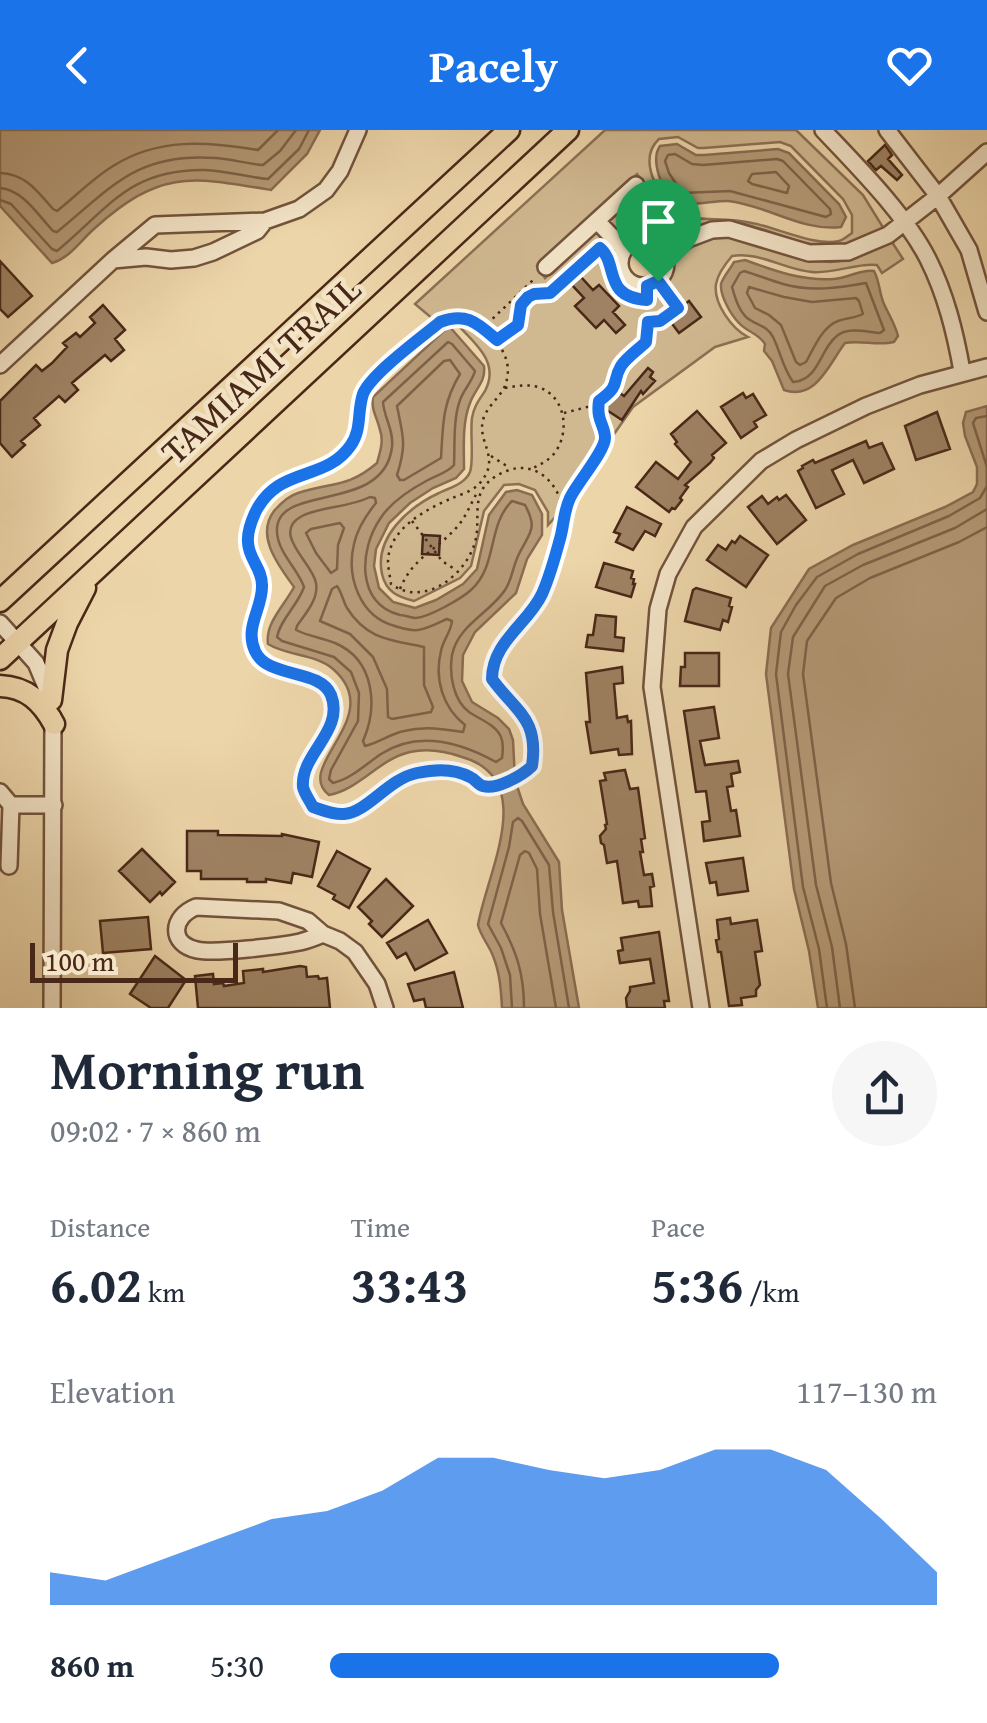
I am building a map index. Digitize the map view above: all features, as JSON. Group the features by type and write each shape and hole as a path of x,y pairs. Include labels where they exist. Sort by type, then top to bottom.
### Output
{"main road":[{"name":"TAMIAMI TRAIL","path":"0,601 509,130"},
{"name":"TAMIAMI TRAIL","path":"0,658 568,130"},
{"path":"51,700 57,650 66,624 94,572"},
{"path":"0,686 13,686 31,695 44,706 54,724"}],"street":[{"path":"2,358 155,225 264,222 299,208 326,190 340,171 358,130"},
{"path":"824,130 904,222 927,258 952,318 962,372"},
{"path":"886,130 938,196 969,250 987,312"},
{"path":"666,255 688,240 712,230 728,229 809,253 848,252 888,235 987,152"},
{"path":"546,267 636,185"},
{"path":"597,221 624,249"},
{"path":"112,260 194,258 257,231 264,222"},
{"path":"166,225 166,259"},
{"path":"635,240 657,243 666,255 666,269 655,290 632,283 622,272 620,256 635,240"},
{"path":"701,1008 652,687 658,609 668,574 694,527 761,461 866,406 987,366"},
{"path":"0,623 36,663 51,700 52,1008"},
{"path":"0,792 11,805 9,866"},
{"path":"11,805 54,805"},
{"path":"323,934 302,942 193,950 182,944 177,921 184,912 196,907 279,912 308,921 355,952 377,984 385,1008"}],"path":[{"path":"497,340 518,325 521,305 528,297 550,293 600,248 607,254 608,268 618,288 629,296 655,290"},
{"path":"483,328 546,267"},
{"path":"648,322 660,321 678,308 655,290"},
{"path":"562,413 591,406 612,392 620,367 646,342 655,290"},
{"path":"400,590 416,562 458,526 488,467 490,455 482,421 504,388 506,355 497,340 468,318 452,317 440,322 371,381 363,395 360,429 340,458 270,490 250,524 250,554 259,566 262,586 252,621 256,653 264,663 328,688 333,699 326,737 306,768 303,788 313,807 344,814 363,807 387,786 412,774 444,768 469,776 482,786 491,786 521,776 532,766 533,738 528,722 492,679 494,659 541,597 562,534 564,512 605,440 598,418 599,401"},
{"path":"478,491 473,549 458,572 436,588 409,593 391,584 388,556 411,520 428,509 478,491 493,478 543,464 558,448 564,425 553,396 542,388 524,385 504,388"},
{"path":"490,455 512,470"},
{"path":"530,469 548,479 558,492 564,512"},
{"path":"411,520 442,561 458,572"}],"shaded area":[{"path":"605,130 796,130 863,195 884,229 832,246 724,221 699,226 668,244 647,232 624,238 607,221 646,186 637,174 537,266 545,278 596,232 615,251 614,268 619,281 639,293 662,286 673,259 714,238 728,237 807,260 830,262 850,260 892,242 903,259 882,273 877,265 812,272 752,256 732,256 718,276 717,299 725,315 748,337 715,347 633,407 548,525 548,512 535,490 519,484 504,485 484,511 471,566 460,578 414,601 386,585 382,574 383,548 406,515 468,476 472,418 489,380 482,352 454,321 440,325 415,304","holes":["678,137 698,148 780,142 791,146 843,199 852,215 852,233 840,241 819,241 752,223 672,214 652,176 652,147 659,139"]}],"water":[{"path":"0,130 320,130 307,154 271,190 196,181 158,187 118,209 70,253 52,263 0,206"},
{"path":"677,144 696,155 778,149 789,153 839,204 846,217 841,227 812,226 742,203 679,203 662,183 656,159 660,146"},
{"path":"745,260 811,278 834,279 874,271 898,336 888,343 845,343 813,386 795,392 784,390 764,351 765,344 736,320 722,294 721,284 734,262"},
{"path":"449,326 484,366 466,419 464,469 456,478 410,503 389,523 376,549 374,566 379,588 393,602 415,608 463,584 477,569 489,515 506,492 517,490 532,495 542,514 542,535 527,559 516,593 475,632 463,655 462,681 472,702 509,729 515,780 523,804 559,862 562,910 579,1008 502,1008 497,969 478,925 502,829 503,806 498,785 485,768 449,753 417,751 389,761 350,787 329,795 321,783 322,770 346,722 350,705 347,687 326,664 268,644 272,622 294,587 268,540 267,530 274,511 294,494 348,481 377,463 382,438 373,397"},
{"path":"987,406 987,1008 818,1008 794,889 766,674 771,628 809,569 853,545 973,492 977,467 963,423 966,412"}],"building":[{"path":"885,145 892,155 888,159 902,175 897,180 881,166 876,170 868,161"},
{"path":"0,261 32,296 8,317 0,309"},
{"path":"581,277 593,290 599,285 619,306 613,312 625,325 616,333 604,320 596,328 575,306 584,298 572,285"},
{"path":"689,301 701,317 679,333 667,317"},
{"path":"103,305 125,330 115,339 124,350 111,361 105,355 72,383 78,390 65,402 59,396 34,418 40,425 21,441 25,445 12,457 0,443 0,401 36,365 42,371 52,363 67,347 63,343 76,333 80,337 95,323 90,317"},
{"path":"648,368 655,381 643,394 641,391 622,420 605,409 617,391 624,396"},
{"path":"743,393 746,398 753,394 766,415 741,438 721,407"},
{"path":"697,411 726,443 685,485 688,487 682,500 669,512 636,487 656,462 678,479 691,462 671,434"},
{"path":"937,412 950,449 916,460 905,426"},
{"path":"866,441 869,448 882,443 894,469 864,483 853,460 832,470 844,494 816,508 798,471 813,460 815,463"},
{"path":"786,495 806,520 777,544 748,507 762,496 768,504"},
{"path":"627,507 661,524 655,536 645,531 633,550 616,542 620,534 614,532"},
{"path":"423,535 440,536 439,555 422,554"},
{"path":"740,536 768,555 746,587 707,560 718,545 726,550"},
{"path":"604,563 633,571 631,597 596,587"},
{"path":"696,588 731,598 728,622 723,620 720,630 685,621"},
{"path":"596,615 616,617 615,637 624,638 623,651 586,647 588,635 593,635"},
{"path":"685,653 719,653 719,686 680,686"},
{"path":"622,667 623,683 614,684 617,718 627,716 631,721 632,754 619,755 618,749 591,753 586,722 590,722 586,673"},
{"path":"714,707 719,738 700,741 705,765 738,761 740,772 731,774 733,786 727,787 740,836 704,841 702,822 710,821 706,791 696,792 684,711"},
{"path":"625,770 630,789 638,788 645,838 641,839 640,852 644,875 652,874 652,906 639,907 638,901 623,903 617,861 607,863 601,843 600,836 607,824 600,781 606,780 604,773"},
{"path":"187,831 218,831 218,835 282,834 319,842 312,877 293,873 291,883 201,879 201,871 187,871"},
{"path":"142,849 175,882 150,902 119,871"},
{"path":"337,851 370,869 349,908 318,886"},
{"path":"743,858 748,891 718,895 716,882 710,883 706,863"},
{"path":"386,879 413,906 382,937 358,907"},
{"path":"148,917 151,949 103,953 100,921"},
{"path":"730,918 731,924 757,920 762,951 755,952 760,985 756,996 741,998 742,1005 729,1006 716,940 717,920"},
{"path":"428,920 447,953 415,970 406,953 397,958 387,943"},
{"path":"659,932 669,1001 664,1001 665,1008 627,1008 630,987 654,983 650,959 620,963 621,938"},
{"path":"155,956 186,980 168,1008 151,1008 130,994"},
{"path":"306,967 307,977 327,978 330,1008 198,1008 195,976 213,974 214,984 224,986 244,983 243,971"},
{"path":"454,972 463,1008 426,1008 424,999 414,1001 408,984"}],"route":[{"path":"600,248 607,254 608,268 618,288 629,296 647,300 647,286 658,281 678,308 660,321 648,322 646,342 620,367 612,392 599,401 598,418 605,434 602,448 564,512 562,534 541,597 494,659 492,679 528,722 533,738 532,766 521,776 491,786 482,786 469,776 444,768 412,774 387,786 363,807 344,814 313,807 303,788 306,768 326,737 333,699 328,688 264,663 256,653 252,621 262,586 259,566 250,554 248,542 250,524 259,504 270,490 287,480 340,458 360,429 363,395 371,381 440,322 452,317 468,318 497,340 518,325 521,305 528,297 550,293 600,248"}]}
